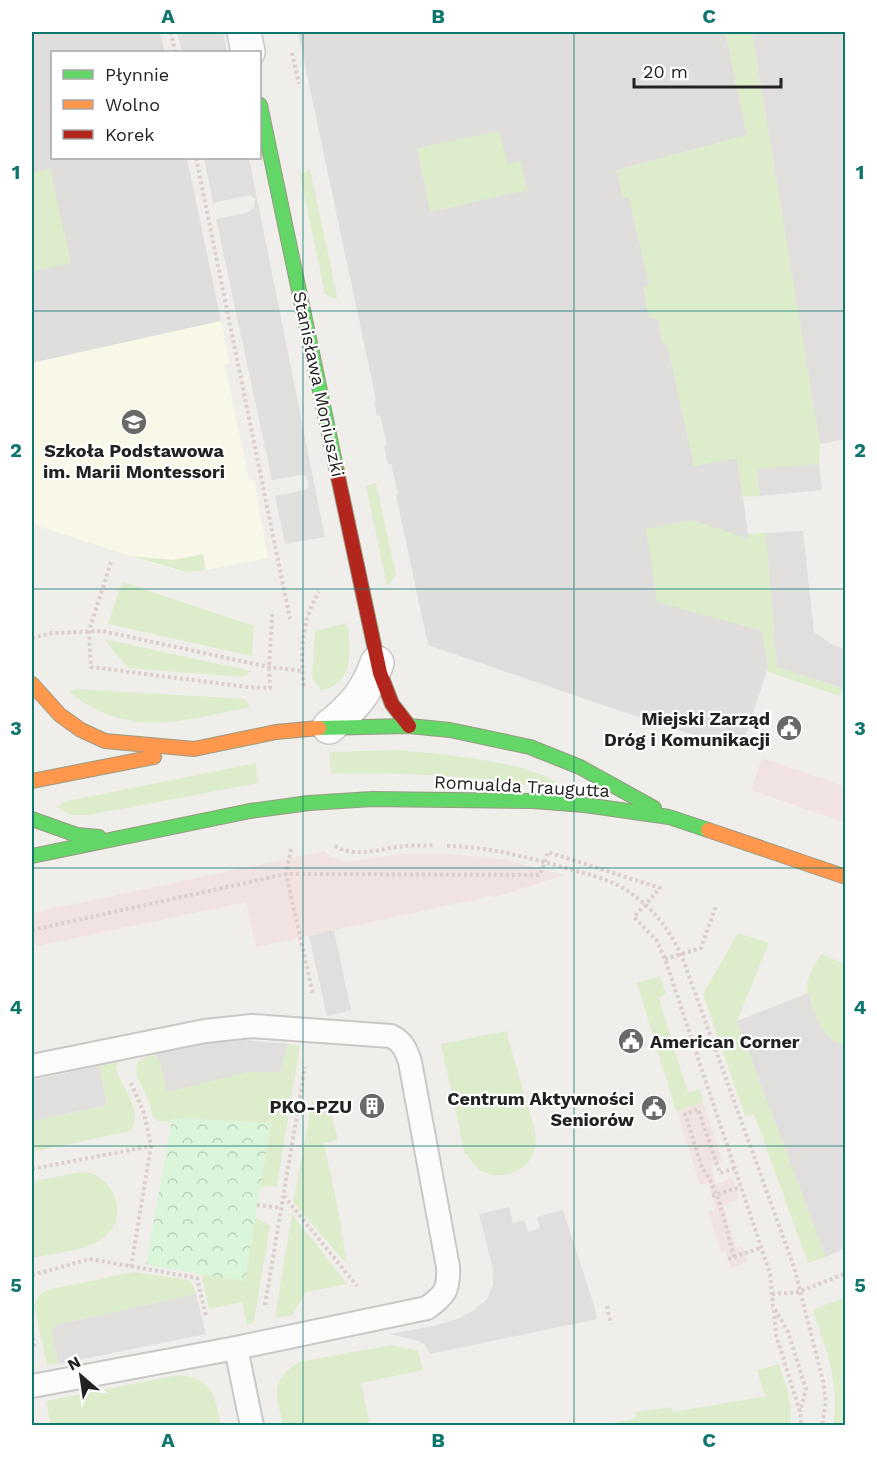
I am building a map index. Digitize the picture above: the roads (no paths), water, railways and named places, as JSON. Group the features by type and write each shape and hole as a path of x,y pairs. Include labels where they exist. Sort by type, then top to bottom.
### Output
{"street":[{"path":"244,32 248,51"},
{"name":"Stanisława Moniuszki","path":"261,110 376,663 385,694 409,726"},
{"path":"320,728 350,710 362,695 376,663"},
{"name":"Romualda Traugutta","path":"32,684 60,715 81,730 105,741 194,749 276,732 320,728 409,726 450,730 530,747 580,767 669,817"},
{"path":"32,781 194,749"},
{"name":"Romualda Traugutta","path":"32,856 250,811 321,802 372,799 533,801 585,805 669,817 846,877"},
{"path":"32,819 77,835 116,838"}],"lane":[{"path":"32,1066 234,1027 391,1036 399,1040 410,1062 448,1267 446,1291 427,1308 227,1350 32,1386"},
{"path":"227,1350 252,1425"}],"place":[{"name":"Szkoła Podstawowa im. Marii Montessori","path":"134,422"},
{"name":"Miejski Zarząd Dróg i Komunikacji","path":"789,728"},
{"name":"American Corner","path":"631,1041"},
{"name":"PKO-PZU","path":"372,1106"},
{"name":"Centrum Aktywności Seniorów","path":"654,1108"}]}
